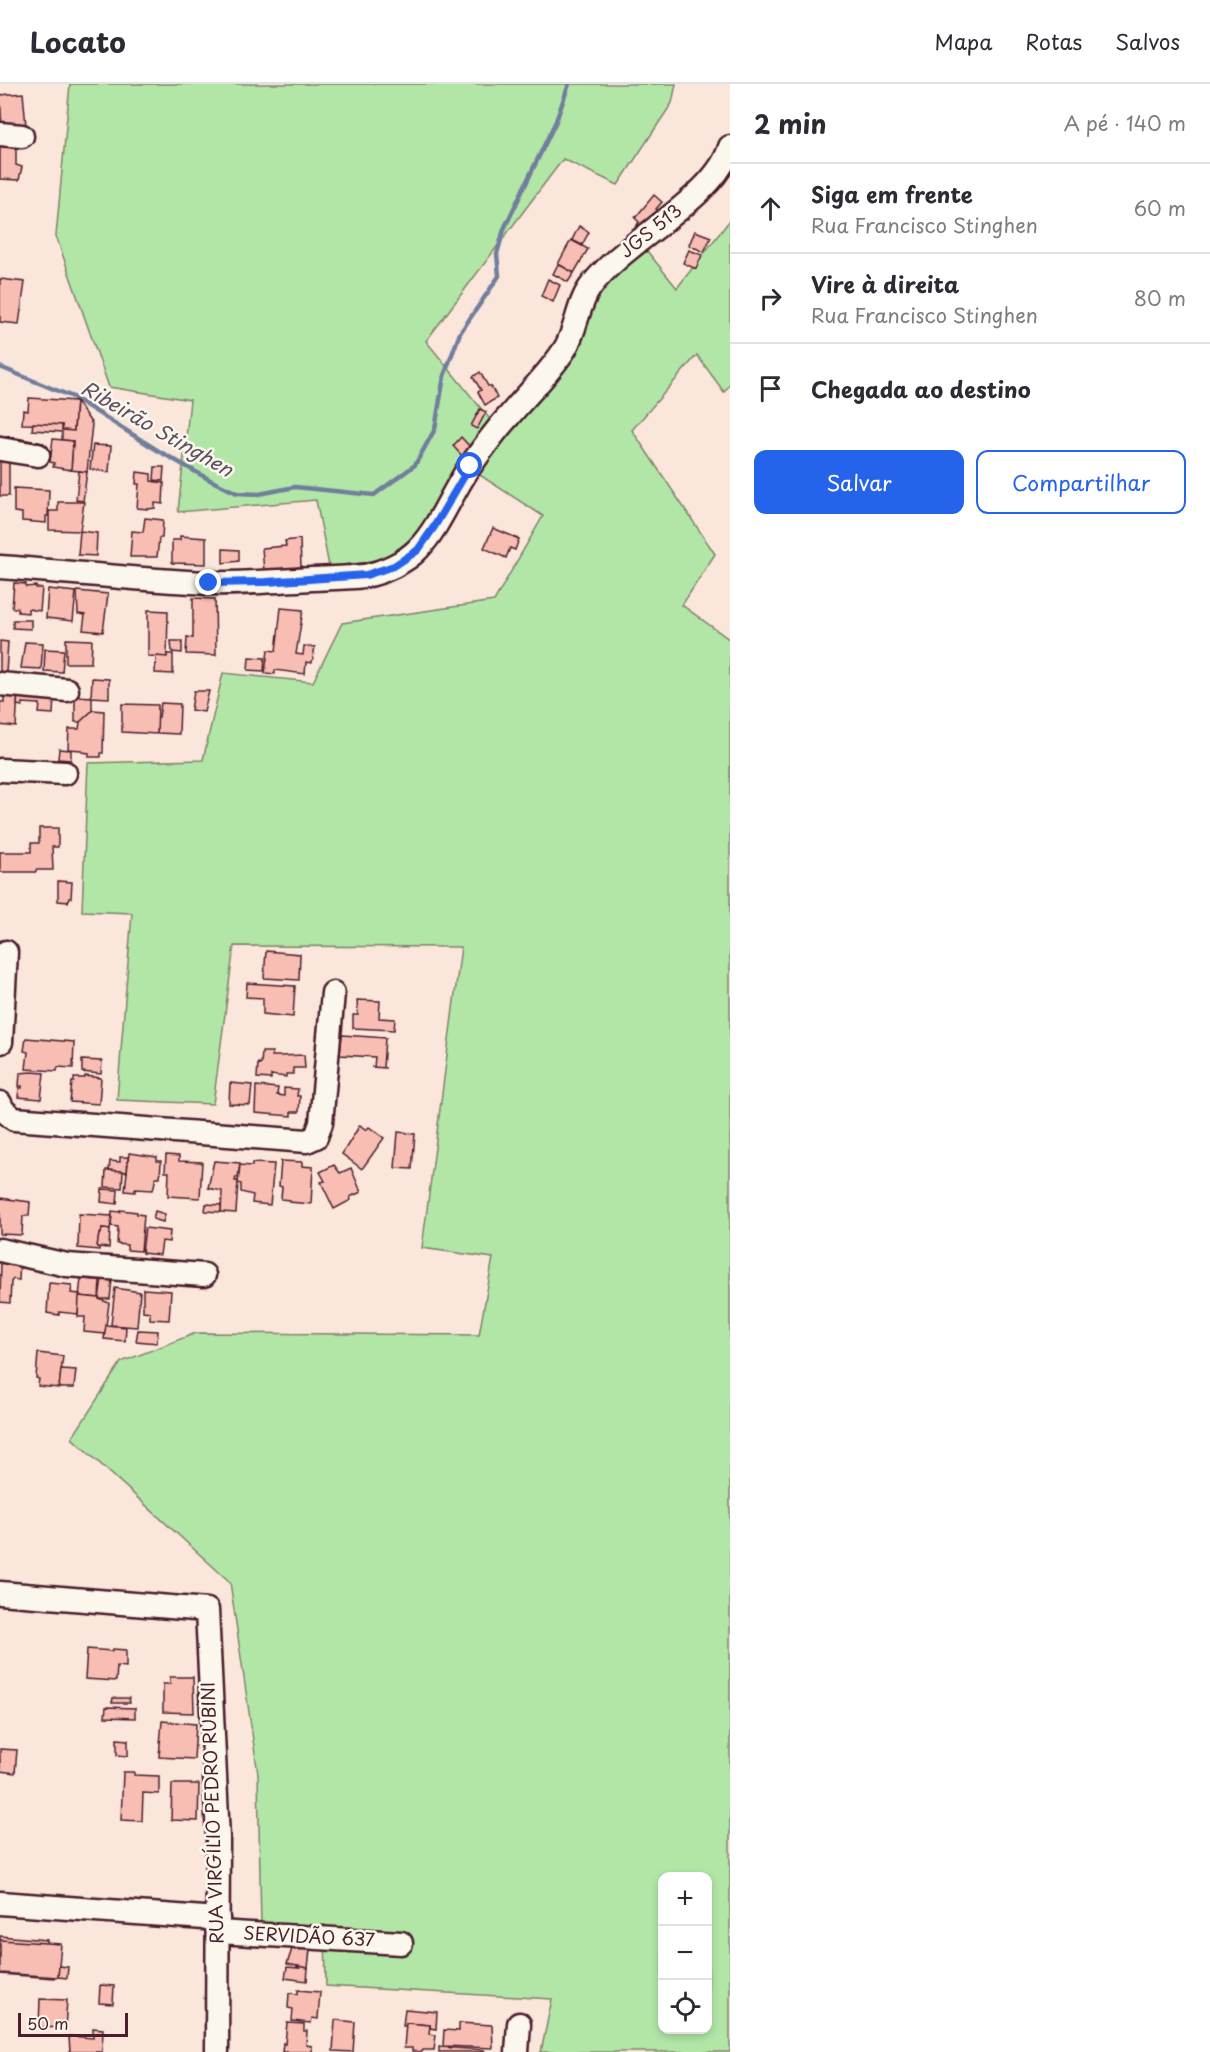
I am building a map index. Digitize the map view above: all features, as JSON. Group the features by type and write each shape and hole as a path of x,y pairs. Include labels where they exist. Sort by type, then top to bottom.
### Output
{"street":[{"name":"JGS 513","path":"0,567 209,583 266,582 366,575 394,566 418,550 444,512 470,466 507,417 551,368 565,348 590,287 639,240 699,193 728,154 730,147"},
{"path":"0,449 38,455"},
{"path":"0,684 67,690"},
{"path":"0,770 65,773"},
{"path":"0,1058 6,952"},
{"path":"0,1103 3,1110 14,1119 307,1141 316,1137 321,1123 333,993"},
{"path":"0,1250 67,1265 204,1275"},
{"name":"RUA VIRGÍLIO PEDRO RUBINI","path":"0,1593 207,1610 216,1788 217,2052"},
{"name":"SERVIDÃO 637","path":"0,1903 401,1943"},
{"path":"517,2052 519,2024"}],"green space":[{"path":"70,84 676,84 672,103 618,185 563,159 426,341 493,423 446,496 418,531 388,555 366,562 329,566 316,500 178,512 190,400 109,387 56,236"},
{"path":"730,220 730,384 724,392 697,355 632,430 715,554 682,605 730,640 730,2052 541,2052 552,1999 326,1986 325,1925 261,1926 258,1774 230,1582 72,1438 121,1362 196,1333 479,1335 493,1258 422,1248 461,947 234,946 213,1104 117,1100 132,913 82,911 88,763 203,760 223,673 313,682 342,623 494,601 543,516 475,472 586,304 642,245 677,288"}],"building":[{"path":"23,93 26,126 2,128 0,95"},
{"path":"16,146 16,165 22,167 19,180 0,179 0,147"},
{"path":"654,195 662,202 656,209 658,211 643,229 637,225 639,222 635,218"},
{"path":"579,226 589,232 582,245 572,240"},
{"path":"695,231 711,237 704,252 689,245"},
{"path":"571,240 588,249 574,273 558,264"},
{"path":"689,250 702,255 696,269 683,263"},
{"path":"558,264 574,273 568,282 553,274"},
{"path":"0,279 25,282 19,324 0,322"},
{"path":"548,279 560,285 553,302 541,296"},
{"path":"480,372 497,398 485,405 478,392 481,390 473,377"},
{"path":"29,398 76,401 74,431 62,430 62,425 22,424 23,410 28,411"},
{"path":"76,401 92,424 87,472 71,470 73,441 62,440 62,432 32,430 33,423 62,425 62,430 74,431"},
{"path":"480,409 486,412 477,429 471,426"},
{"path":"0,435 44,443 43,453 0,446"},
{"path":"461,437 472,449 463,457 453,446"},
{"path":"53,439 73,441 71,470 53,467 54,463 50,462"},
{"path":"93,445 111,446 109,472 90,469"},
{"path":"0,460 9,461 9,496 0,496"},
{"path":"155,467 164,467 163,481 154,480"},
{"path":"79,471 87,472 83,501 76,500"},
{"path":"137,472 151,474 151,481 164,483 163,504 155,503 155,508 137,508 139,484 136,484"},
{"path":"14,488 49,490 46,523 22,521 22,513 14,512"},
{"path":"58,502 84,502 80,531 49,530 49,511 58,511"},
{"path":"145,518 163,520 162,538 159,538 157,557 130,557 132,531 143,532"},
{"path":"493,528 519,539 515,550 510,548 506,558 484,548"},
{"path":"80,531 97,533 96,556 78,555"},
{"path":"180,536 206,538 206,564 172,563 172,540 180,540"},
{"path":"300,539 301,567 264,571 262,548 286,546 285,541"},
{"path":"223,549 239,550 239,561 223,563"},
{"path":"14,583 26,584 26,587 42,588 40,611 28,609 28,613 18,612 18,608 12,608"},
{"path":"48,589 76,592 73,621 46,618"},
{"path":"77,591 108,594 103,632 83,630 85,615 78,614"},
{"path":"193,598 215,599 216,655 186,654 187,637 193,638"},
{"path":"281,608 303,610 296,654 303,655 304,646 315,647 312,663 306,662 305,674 275,670 275,674 265,673 268,650 276,651"},
{"path":"148,610 168,611 167,657 148,656"},
{"path":"13,620 31,620 31,629 13,628"},
{"path":"66,639 92,640 91,663 66,663"},
{"path":"0,641 8,642 6,673 0,673"},
{"path":"171,641 182,641 182,653 172,652"},
{"path":"25,642 43,643 41,669 21,668"},
{"path":"45,649 64,650 62,672 44,671"},
{"path":"167,654 173,654 173,674 155,673 156,656 167,657"},
{"path":"249,657 265,658 264,671 248,670"},
{"path":"92,678 109,679 109,698 91,697"},
{"path":"4,691 18,692 16,727 0,725 0,702 4,702"},
{"path":"194,691 209,691 204,712 191,710"},
{"path":"18,692 54,695 53,714 39,713 40,704 17,705"},
{"path":"75,696 92,697 92,711 80,722 75,722"},
{"path":"161,703 180,704 179,734 157,733 157,717 159,717"},
{"path":"122,704 158,705 157,734 122,732"},
{"path":"93,710 104,711 101,757 89,757 89,753 82,752 82,750 68,749 69,729 79,729 80,722"},
{"path":"59,749 71,750 71,760 58,759"},
{"path":"39,828 58,828 58,847 52,847 53,870 0,872 0,852 31,852 31,843 39,843"},
{"path":"58,881 72,882 71,898 68,902 58,901"},
{"path":"266,951 300,954 299,980 264,978"},
{"path":"247,983 295,986 293,1017 263,1014 263,998 246,997"},
{"path":"357,1000 380,1001 379,1018 395,1019 394,1030 353,1028 353,1015 358,1015"},
{"path":"342,1035 387,1038 385,1038 383,1068 371,1067 374,1067 375,1057 340,1055"},
{"path":"26,1038 74,1042 73,1068 58,1067 57,1071 26,1069 28,1052 24,1051"},
{"path":"262,1052 272,1052 272,1056 304,1055 305,1068 293,1068 293,1074 286,1074 286,1077 271,1075 271,1079 257,1078 258,1063 261,1064"},
{"path":"82,1060 102,1061 101,1074 82,1072"},
{"path":"20,1073 44,1073 41,1099 18,1097 19,1088 22,1088 19,1086"},
{"path":"85,1076 101,1078 99,1104 70,1102 74,1078 85,1078"},
{"path":"230,1083 252,1085 250,1105 229,1104"},
{"path":"256,1086 278,1088 277,1095 284,1096 284,1088 298,1089 299,1112 291,1112 291,1116 255,1113"},
{"path":"360,1125 366,1130 369,1127 384,1138 362,1169 342,1154"},
{"path":"398,1132 415,1134 412,1169 395,1168"},
{"path":"129,1153 157,1157 157,1161 161,1161 160,1177 156,1177 153,1190 125,1191"},
{"path":"166,1155 179,1156 179,1161 202,1162 200,1198 168,1196 169,1172 165,1172"},
{"path":"120,1157 128,1157 127,1172 109,1170 110,1161 120,1162"},
{"path":"214,1161 240,1163 238,1178 236,1177 235,1181 238,1181 236,1213 221,1212 222,1191 208,1188"},
{"path":"281,1161 302,1162 302,1166 313,1167 311,1204 281,1199 282,1187 279,1186"},
{"path":"252,1163 274,1164 270,1205 252,1203 253,1195 241,1192 241,1184 238,1183 240,1165 252,1166"},
{"path":"334,1165 340,1173 351,1168 361,1192 334,1209 321,1182 325,1181 320,1172"},
{"path":"106,1170 123,1171 122,1188 105,1187"},
{"path":"102,1189 118,1190 117,1204 101,1202"},
{"path":"0,1198 30,1202 29,1216 23,1216 22,1235 0,1234"},
{"path":"206,1204 221,1205 221,1212 205,1211"},
{"path":"120,1210 144,1215 141,1251 127,1250 127,1245 117,1244 118,1227 111,1226 112,1211 120,1212"},
{"path":"155,1211 165,1214 163,1222 153,1219"},
{"path":"79,1214 112,1216 110,1229 102,1228 99,1234 97,1247 99,1250 78,1248"},
{"path":"102,1228 110,1229 109,1248 97,1247"},
{"path":"145,1228 170,1231 169,1242 162,1241 160,1255 142,1253"},
{"path":"1,1258 20,1259 19,1280 13,1279 11,1282 10,1303 0,1302"},
{"path":"102,1278 112,1279 110,1299 99,1299"},
{"path":"81,1279 100,1280 99,1298 79,1296"},
{"path":"49,1283 72,1285 71,1293 80,1294 78,1314 47,1313"},
{"path":"115,1288 140,1292 137,1327 111,1325"},
{"path":"143,1289 171,1291 169,1320 150,1319 150,1312 143,1311"},
{"path":"79,1296 99,1298 109,1303 105,1334 84,1332 85,1317 78,1317"},
{"path":"106,1325 126,1327 125,1341 104,1339"},
{"path":"138,1330 158,1331 157,1343 136,1341"},
{"path":"38,1353 63,1356 59,1388 38,1386 39,1379 36,1378"},
{"path":"61,1369 76,1370 74,1388 59,1388"},
{"path":"87,1649 126,1650 126,1667 117,1666 116,1681 85,1679"},
{"path":"170,1677 193,1677 194,1713 163,1712 163,1684 170,1684"},
{"path":"113,1698 129,1698 130,1703 112,1703"},
{"path":"106,1707 135,1708 135,1718 105,1717"},
{"path":"162,1721 196,1724 194,1759 159,1757"},
{"path":"117,1739 128,1740 128,1756 117,1755"},
{"path":"0,1749 17,1750 15,1773 0,1771"},
{"path":"123,1772 159,1776 159,1794 143,1793 142,1821 121,1820"},
{"path":"172,1784 199,1784 198,1821 171,1820"},
{"path":"0,1936 47,1940 46,1962 55,1962 54,1978 0,1974"},
{"path":"0,1940 61,1944 58,1977 0,1973"},
{"path":"295,1947 310,1949 308,1968 287,1964 292,1949 295,1950"},
{"path":"59,1966 68,1967 67,1978 58,1977"},
{"path":"297,1966 308,1968 307,1981 285,1978 287,1967 299,1968"},
{"path":"100,1985 114,1986 113,2004 99,2003"},
{"path":"298,1990 320,1992 318,2019 312,2018 311,2023 292,2021 293,2009 288,2008 289,1993 298,1994"},
{"path":"40,1999 67,2000 65,2028 39,2027"},
{"path":"405,2009 437,2012 436,2029 430,2028 430,2025 406,2023 406,2026 403,2026"},
{"path":"335,2020 355,2022 353,2052 333,2051"},
{"path":"287,2023 304,2024 304,2031 307,2031 306,2045 312,2046 312,2052 282,2052"},
{"path":"406,2023 430,2025 429,2034 436,2035 434,2050 420,2052 412,2051 412,2048 404,2048"},
{"path":"459,2023 492,2025 493,2048 443,2046 444,2030 459,2031"},
{"path":"93,2028 103,2029 102,2052 70,2052 69,2036 93,2038"},
{"path":"439,2047 484,2050 485,2052 439,2052"}],"waterway":[{"name":"Ribeirão Stinghen","path":"0,367 73,397 157,450 237,493 259,494 295,487 374,495 415,465 435,429 444,376 460,333 499,276 497,254 504,229 556,121 569,84"}],"route":[{"path":"209,583 266,582 366,575 394,566 418,550 470,466"}]}
